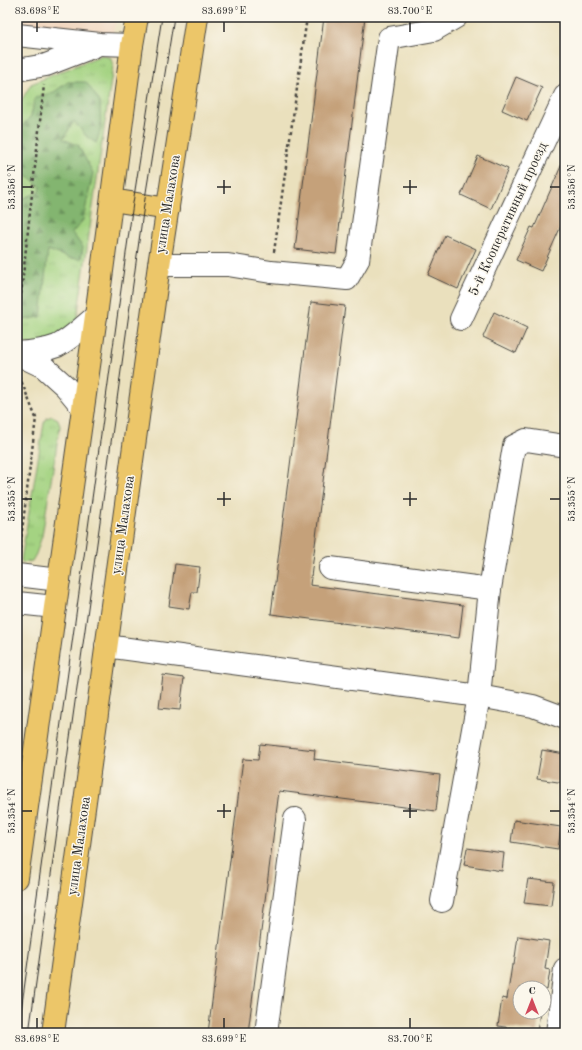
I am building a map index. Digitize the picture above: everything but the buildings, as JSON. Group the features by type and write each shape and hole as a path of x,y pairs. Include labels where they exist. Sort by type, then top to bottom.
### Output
{"main road":[{"path":"18,864 137,17"},
{"name":"улица Малахова","path":"52,1033 159,265 196,17"},
{"path":"112,200 168,209"}],"street":[{"path":"159,265 228,265 271,272 347,279 358,260 389,38 434,30 456,17"},
{"path":"20,29 100,44 132,45"},
{"path":"17,70 46,65 100,44"},
{"name":"5-й Кооперативный проезд","path":"461,319 565,96"},
{"path":"17,354 38,352 58,346 96,316"},
{"path":"17,354 44,367 65,386 83,408"},
{"path":"442,902 479,696 490,589 514,446 526,440 565,446"},
{"path":"18,567 59,580"},
{"path":"330,568 490,589"},
{"path":"17,603 55,607"},
{"path":"106,646 479,696 533,706 565,718"},
{"path":"266,1033 295,819"},
{"path":"557,1033 565,969"}],"path":[{"path":"271,272 307,17"},
{"path":"17,330 46,65"},
{"path":"17,372 36,418 18,567"}],"shaded area":[{"path":"17,17 117,17 112,36 17,27"}],"green space":[{"path":"102,55 111,58 113,66 77,319 56,337 42,344 34,345 17,338 17,108 31,84"},
{"path":"68,82 86,82 100,102 101,129 96,143 87,137 74,121 63,139 78,145 93,173 83,220 72,233 83,247 81,259 69,258 48,250 41,317 17,321 17,201 39,192 40,186 30,178 19,173 17,170 17,141 22,126 31,116 35,98 54,92"},
{"path":"52,416 58,419 60,426 42,536 32,561 23,563 21,560 44,423 47,418"}],"tram line":[{"path":"18,1033 133,203 162,17"},
{"path":"29,1033 144,205 174,17"}]}
